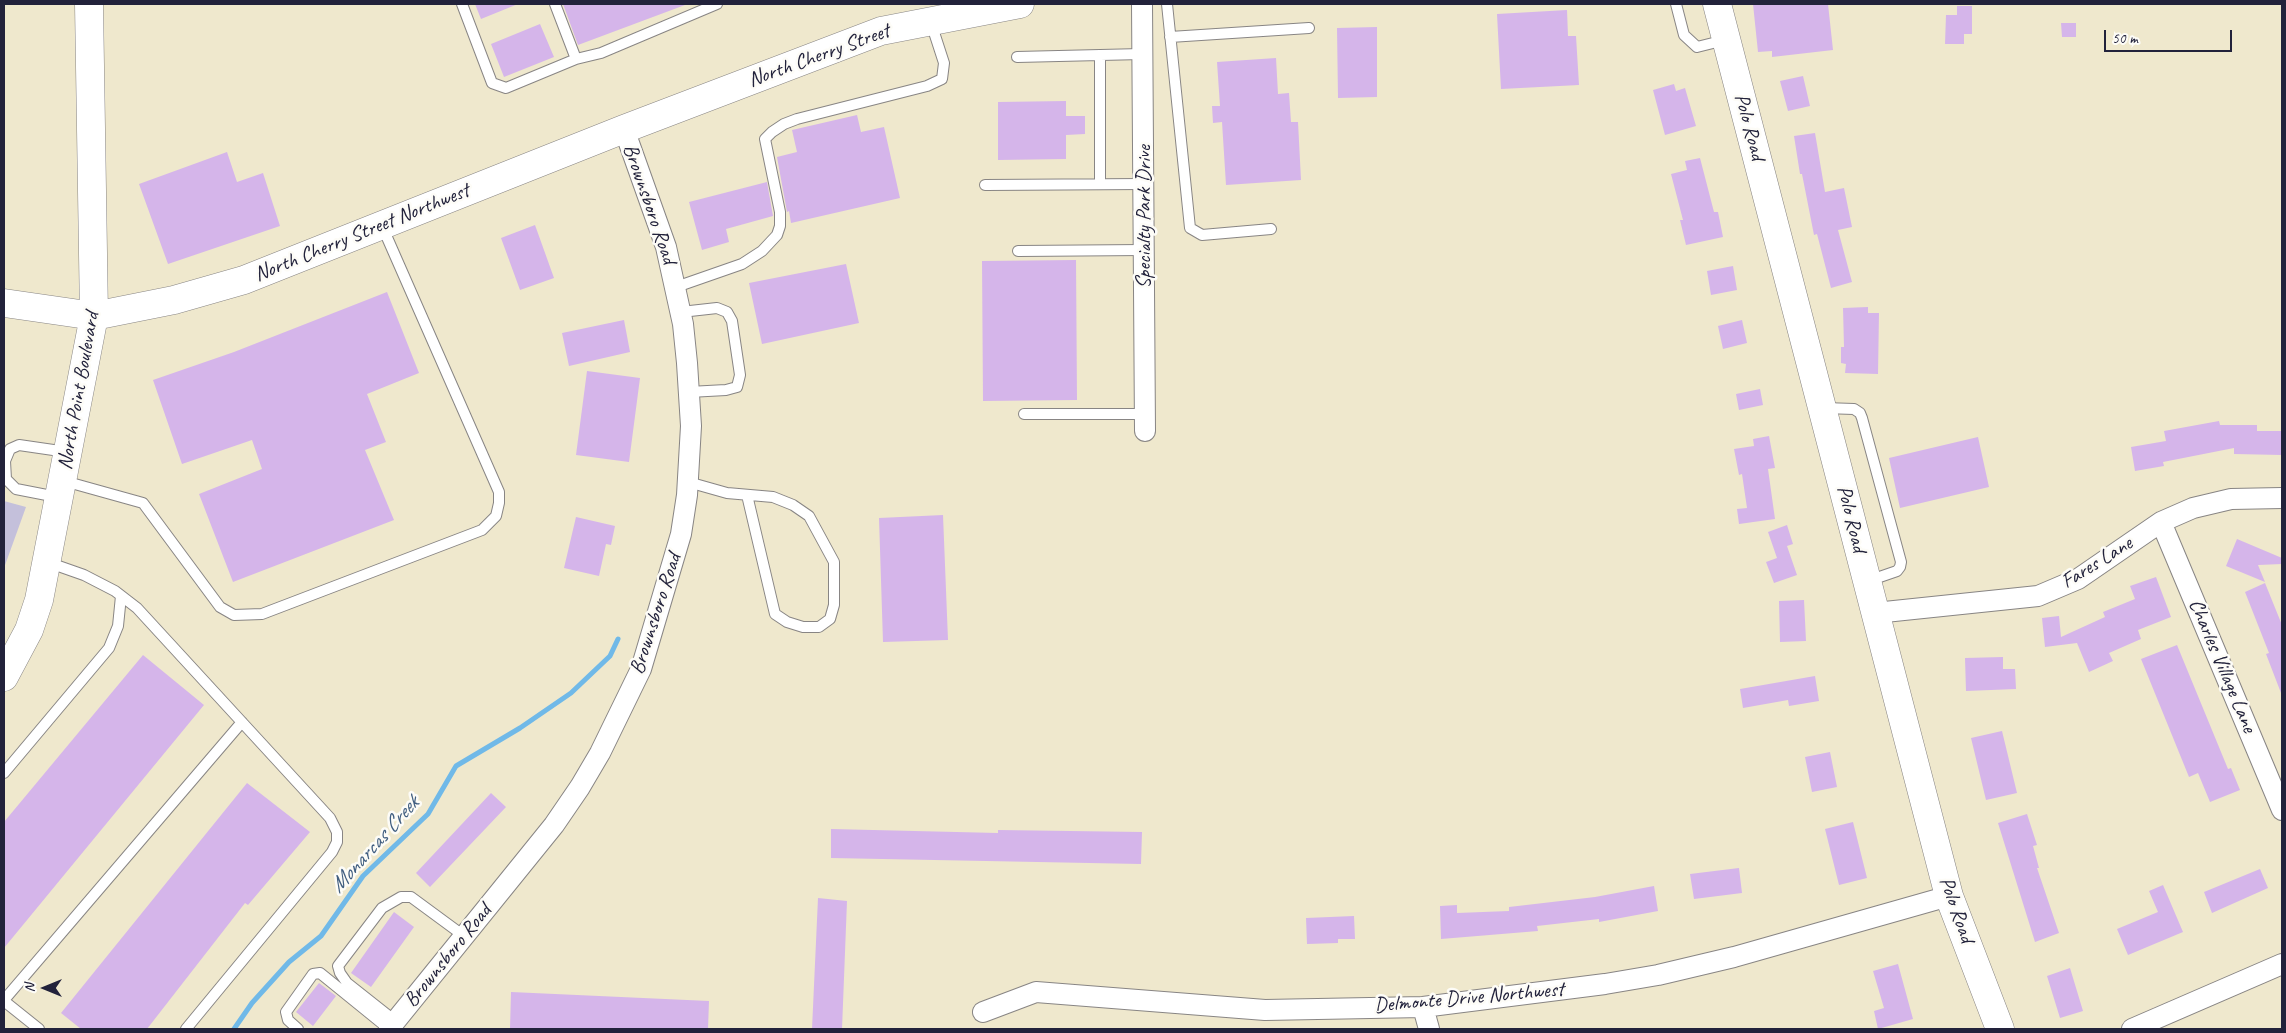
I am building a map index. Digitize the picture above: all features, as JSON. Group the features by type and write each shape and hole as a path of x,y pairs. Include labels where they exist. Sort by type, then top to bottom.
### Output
{"main road":[{"name":"North Point Boulevard","path":"4,677 29,630 39,600 94,316 89,4"},
{"name":"North Cherry Street","path":"624,129 881,31 1020,4"},
{"name":"Polo Road","path":"1717,4 1948,896 2000,1029"},
{"name":"North Cherry Street Northwest","path":"94,316 174,300 244,280 624,129"},
{"path":"4,303 94,316"}],"street":[{"name":"Specialty Park Drive","path":"1142,4 1145,422"},
{"name":"Brownsboro Road","path":"391,1027 554,825 600,753 646,656 681,534 688,482 691,426 688,363 681,312 666,247 624,129"},
{"name":"Fares Lane","path":"1875,613 2038,596 2078,579 2161,522 2192,508 2231,499 2282,498"},
{"name":"Charles Village Lane","path":"2161,522 2282,810"},
{"name":"Delmonte Drive Northwest","path":"983,1012 1036,992 1265,1010 1423,1007 1605,984 1658,975 1734,957 1948,896"},
{"path":"2132,1029 2282,964"},
{"path":"1423,1007 1429,1029"}],"lane":[{"path":"462,4 492,83 506,88 576,59 601,53 717,4"},
{"path":"555,4 576,59"},
{"path":"1167,4 1190,228 1202,235 1271,229"},
{"path":"1676,4 1684,35 1697,47 1727,40"},
{"path":"676,287 742,264 762,251 778,235 780,212 765,139 772,132 784,124 797,119 927,86 942,79 944,63 931,22"},
{"path":"1170,37 1309,28"},
{"path":"1017,57 1142,54"},
{"path":"1100,55 1100,184"},
{"path":"984,185 1143,184"},
{"path":"69,452 19,445 10,449 5,461 6,479 16,489 62,489 143,503 220,607 234,615 262,614 482,530 496,516 499,503 498,492 382,226"},
{"path":"1018,251 1144,250"},
{"path":"681,312 717,308 727,312 732,321 740,375 737,386 726,390 689,392"},
{"path":"1822,408 1854,409 1860,413 1901,562 1897,571 1867,581"},
{"path":"1024,414 1145,422"},
{"path":"688,482 727,494 747,495 773,497 793,505 809,516 834,562 834,605 830,619 819,627 803,627 787,622 776,614 747,495"},
{"path":"47,562 84,575 121,596 137,608 330,818 337,832 337,842 332,852 186,1029"},
{"path":"4,773 109,648 118,626 121,596"},
{"path":"38,1029 4,1001 242,722"},
{"path":"391,1027 347,984 338,966 382,908 401,897 411,897 464,936"},
{"path":"298,1029 288,1020 286,1012 313,974 320,973 391,1027"}],"shaded area":[{"path":"4,501 26,507 4,568"}],"building":[{"path":"475,4 518,4 481,19"},
{"path":"563,4 685,4 685,5 578,45"},
{"path":"1753,4 1828,4 1833,50 1772,57 1772,51 1758,52"},
{"path":"1957,6 1972,6 1972,34 1964,34 1964,44 1945,44 1946,15 1957,15"},
{"path":"1567,10 1568,36 1576,36 1579,85 1501,89 1497,14"},
{"path":"2061,23 2076,23 2076,37 2062,37"},
{"path":"540,24 554,57 504,77 491,44"},
{"path":"1377,27 1377,97 1338,98 1337,28"},
{"path":"1276,58 1278,94 1289,93 1291,122 1298,122 1301,180 1226,185 1222,122 1213,123 1212,106 1220,106 1217,62"},
{"path":"1803,76 1810,106 1788,111 1780,81"},
{"path":"1674,84 1676,91 1685,88 1696,126 1665,135 1653,90"},
{"path":"1066,101 1066,116 1085,116 1085,134 1066,135 1066,159 998,160 998,102"},
{"path":"857,115 861,132 884,127 900,198 791,223 789,211 787,212 777,157 797,152 792,130"},
{"path":"1815,133 1825,192 1844,188 1852,227 1838,230 1852,282 1831,288 1817,234 1814,235 1802,174 1800,174 1794,136"},
{"path":"227,152 237,182 263,173 280,226 168,264 139,184"},
{"path":"1700,158 1714,212 1718,212 1723,237 1686,245 1680,220 1683,220 1671,174 1687,170 1685,161"},
{"path":"767,182 773,216 726,229 729,242 702,250 689,202"},
{"path":"535,225 554,278 520,290 501,238"},
{"path":"1076,260 1077,400 983,401 982,261"},
{"path":"846,264 859,323 762,344 749,283"},
{"path":"1733,266 1737,290 1711,295 1707,271"},
{"path":"387,292 419,373 367,394 386,442 365,450 394,520 233,582 199,494 262,469 252,440 182,464 153,380 234,352"},
{"path":"1868,307 1868,313 1879,313 1878,374 1845,373 1846,364 1841,363 1841,347 1844,347 1843,308"},
{"path":"624,320 630,352 569,366 562,333"},
{"path":"1742,320 1747,343 1723,349 1718,326"},
{"path":"587,371 640,378 629,462 576,455"},
{"path":"1760,389 1763,405 1739,410 1736,394"},
{"path":"2219,421 2220,425 2257,425 2257,431 2282,431 2282,455 2234,454 2234,448 2163,462 2164,466 2135,471 2131,447 2166,441 2164,431"},
{"path":"1769,436 1775,468 1768,469 1775,519 1739,524 1737,509 1747,508 1742,474 1739,475 1734,449 1754,446 1753,439"},
{"path":"1978,437 1989,487 1900,508 1889,458"},
{"path":"943,515 948,640 883,642 879,518"},
{"path":"576,517 615,526 611,545 606,544 599,576 564,568"},
{"path":"1787,525 1793,544 1787,546 1797,575 1774,583 1766,562 1777,558 1768,532"},
{"path":"2237,539 2282,558 2282,564 2258,565 2265,582 2226,566"},
{"path":"2156,577 2171,617 2138,630 2141,639 2109,653 2113,661 2089,672 2077,643 2045,647 2042,618 2059,616 2061,637 2105,617 2103,612 2135,599 2130,586"},
{"path":"2265,583 2282,625 2281,693 2266,654 2269,653 2245,592"},
{"path":"1804,600 1806,641 1780,642 1779,601"},
{"path":"2177,645 2228,769 2231,768 2240,790 2210,802 2198,773 2189,777 2141,659"},
{"path":"143,655 204,705 4,948 4,822"},
{"path":"2003,657 2003,669 2015,669 2016,689 1966,691 1965,658"},
{"path":"1815,676 1819,701 1789,706 1788,700 1743,708 1740,689"},
{"path":"2002,731 2017,793 1986,800 1971,738"},
{"path":"1830,752 1837,787 1812,792 1805,757"},
{"path":"247,783 310,832 248,905 245,903 147,1029 81,1029 61,1013"},
{"path":"491,793 506,807 430,887 416,873"},
{"path":"2027,814 2037,845 2033,846 2039,868 2037,868 2059,933 2035,942 1998,823"},
{"path":"1853,822 1867,878 1839,885 1825,829"},
{"path":"831,829 998,833 998,830 1142,832 1141,864 831,858"},
{"path":"1739,868 1742,893 1694,899 1690,874"},
{"path":"2260,869 2268,888 2212,913 2204,892"},
{"path":"2163,885 2183,932 2128,955 2117,929 2158,912 2149,891"},
{"path":"1654,886 1658,911 1599,922 1599,919 1537,926 1538,931 1441,939 1440,906 1457,905 1457,913 1509,911 1509,907 1595,897"},
{"path":"818,898 847,901 842,1029 812,1029"},
{"path":"394,912 414,927 371,987 351,973"},
{"path":"1354,916 1355,939 1338,939 1338,943 1307,944 1306,918"},
{"path":"1898,964 1913,1019 1878,1029 1874,1011 1884,1008 1873,971"},
{"path":"2070,968 2083,1011 2060,1018 2047,976"},
{"path":"319,983 336,996 313,1026 296,1012"},
{"path":"511,992 709,1001 708,1029 510,1029"}],"waterway":[{"name":"Monarcas Creek","path":"234,1029 252,1003 289,962 321,936 363,876 428,814 456,766 520,728 571,693 610,656 618,639"}]}
